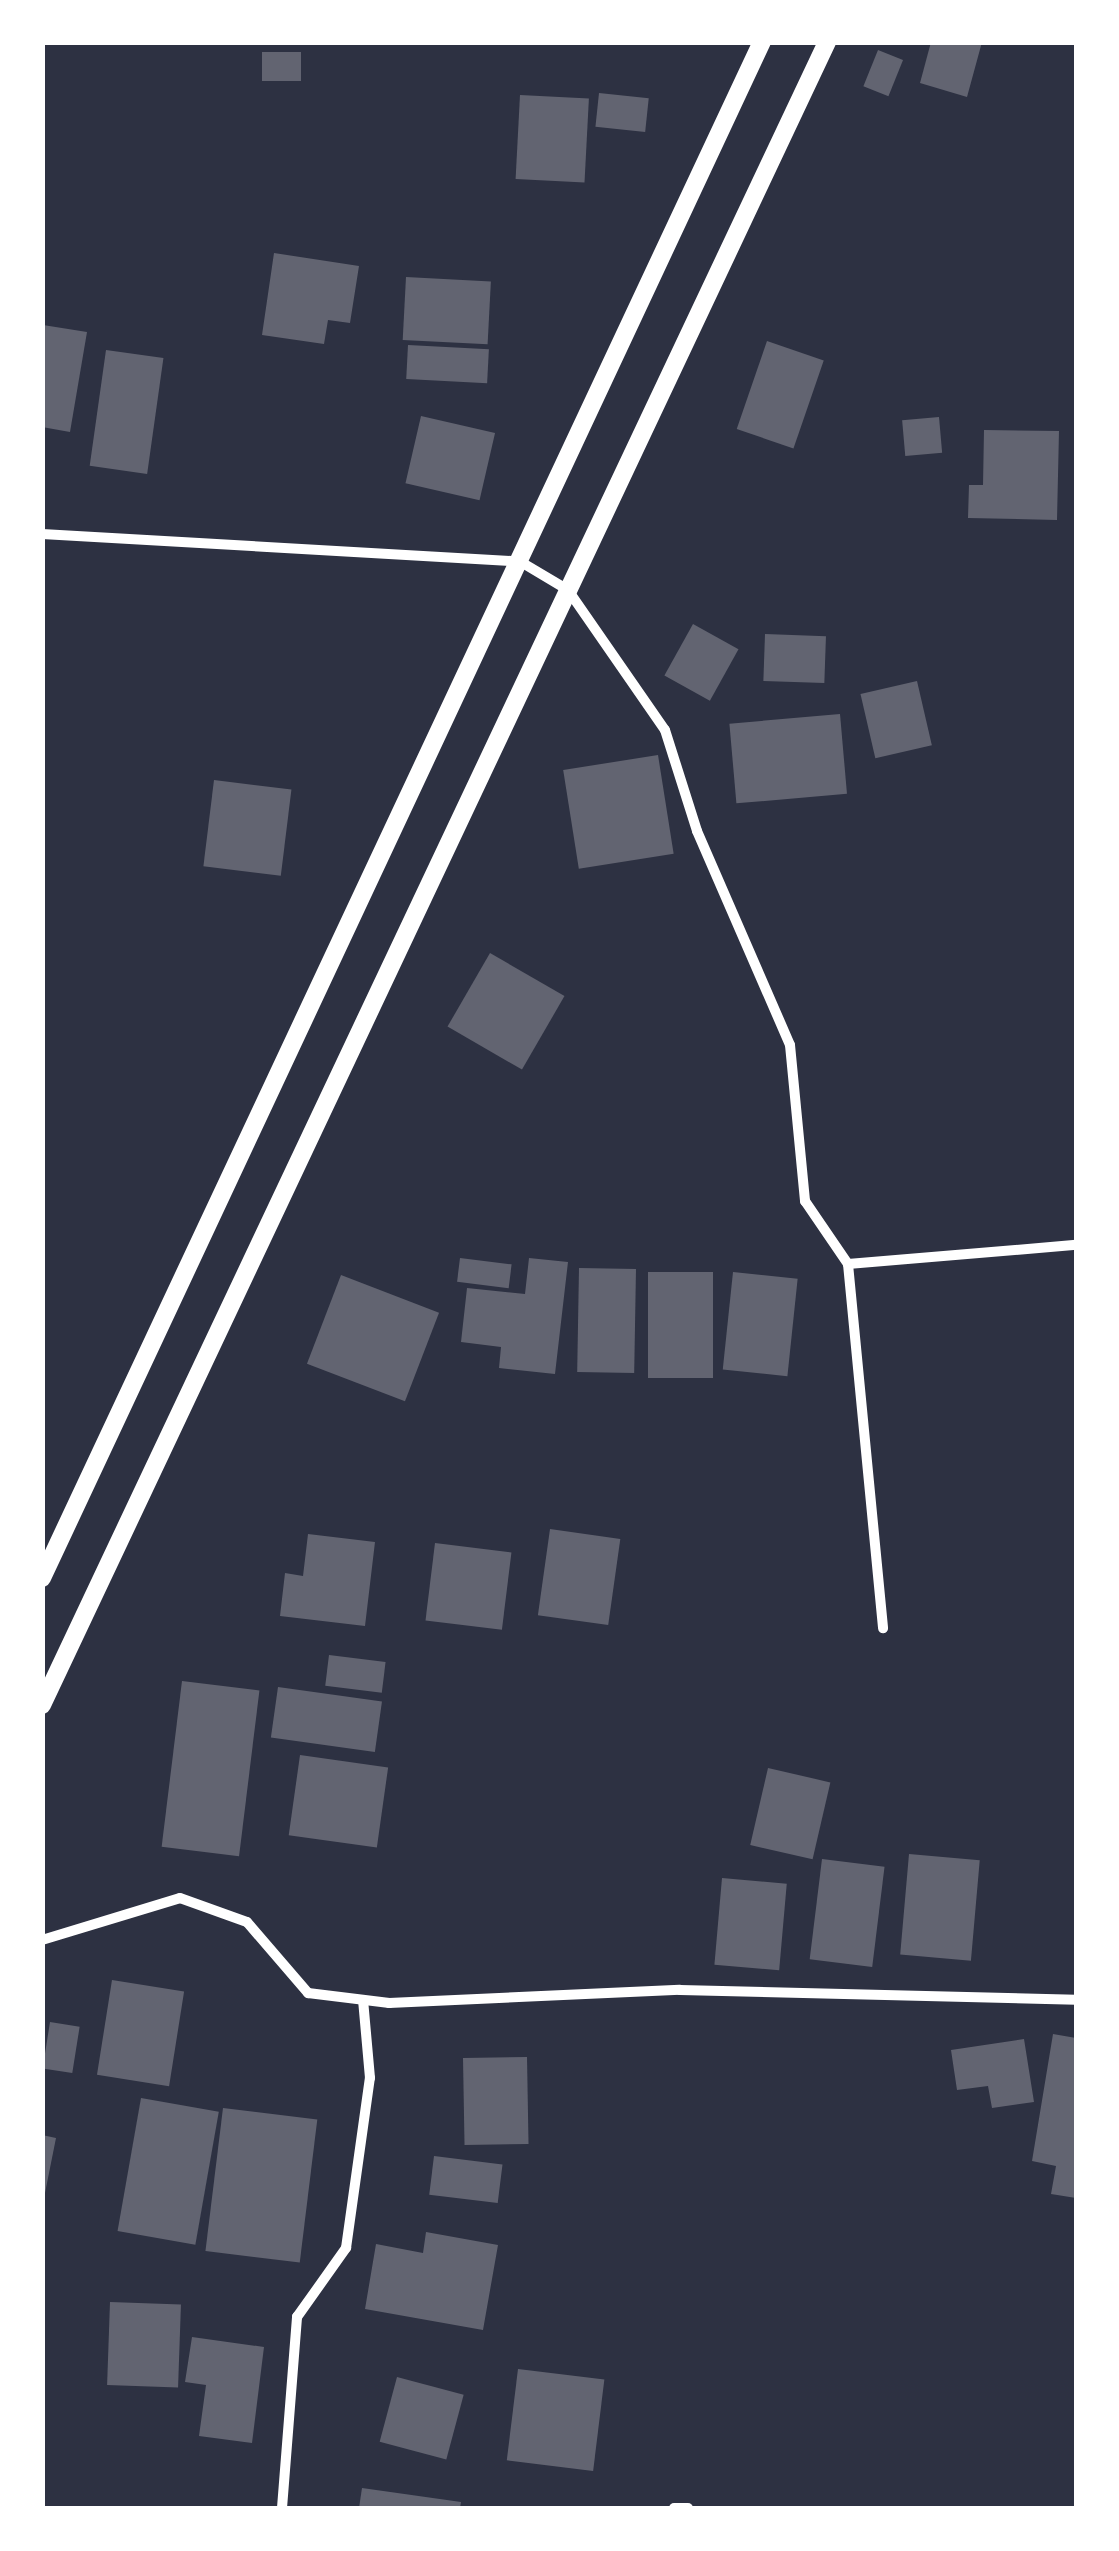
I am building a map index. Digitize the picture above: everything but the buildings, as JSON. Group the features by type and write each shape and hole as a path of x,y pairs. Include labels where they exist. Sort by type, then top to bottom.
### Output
{"street":[{"path":"42,1578 762,42"},
{"path":"42,1705 827,42"},
{"path":"42,534 521,562 568,590 666,730 697,831 790,1045 805,1201 848,1264 883,1628"},
{"path":"848,1264 1076,1244"},
{"path":"42,1940 180,1898 247,1922 308,1993 363,2000 680,1990 1076,2000"},
{"path":"282,2508 297,2316 346,2248 370,2078 363,2000"},
{"path":"674,2508 688,2508"}]}
